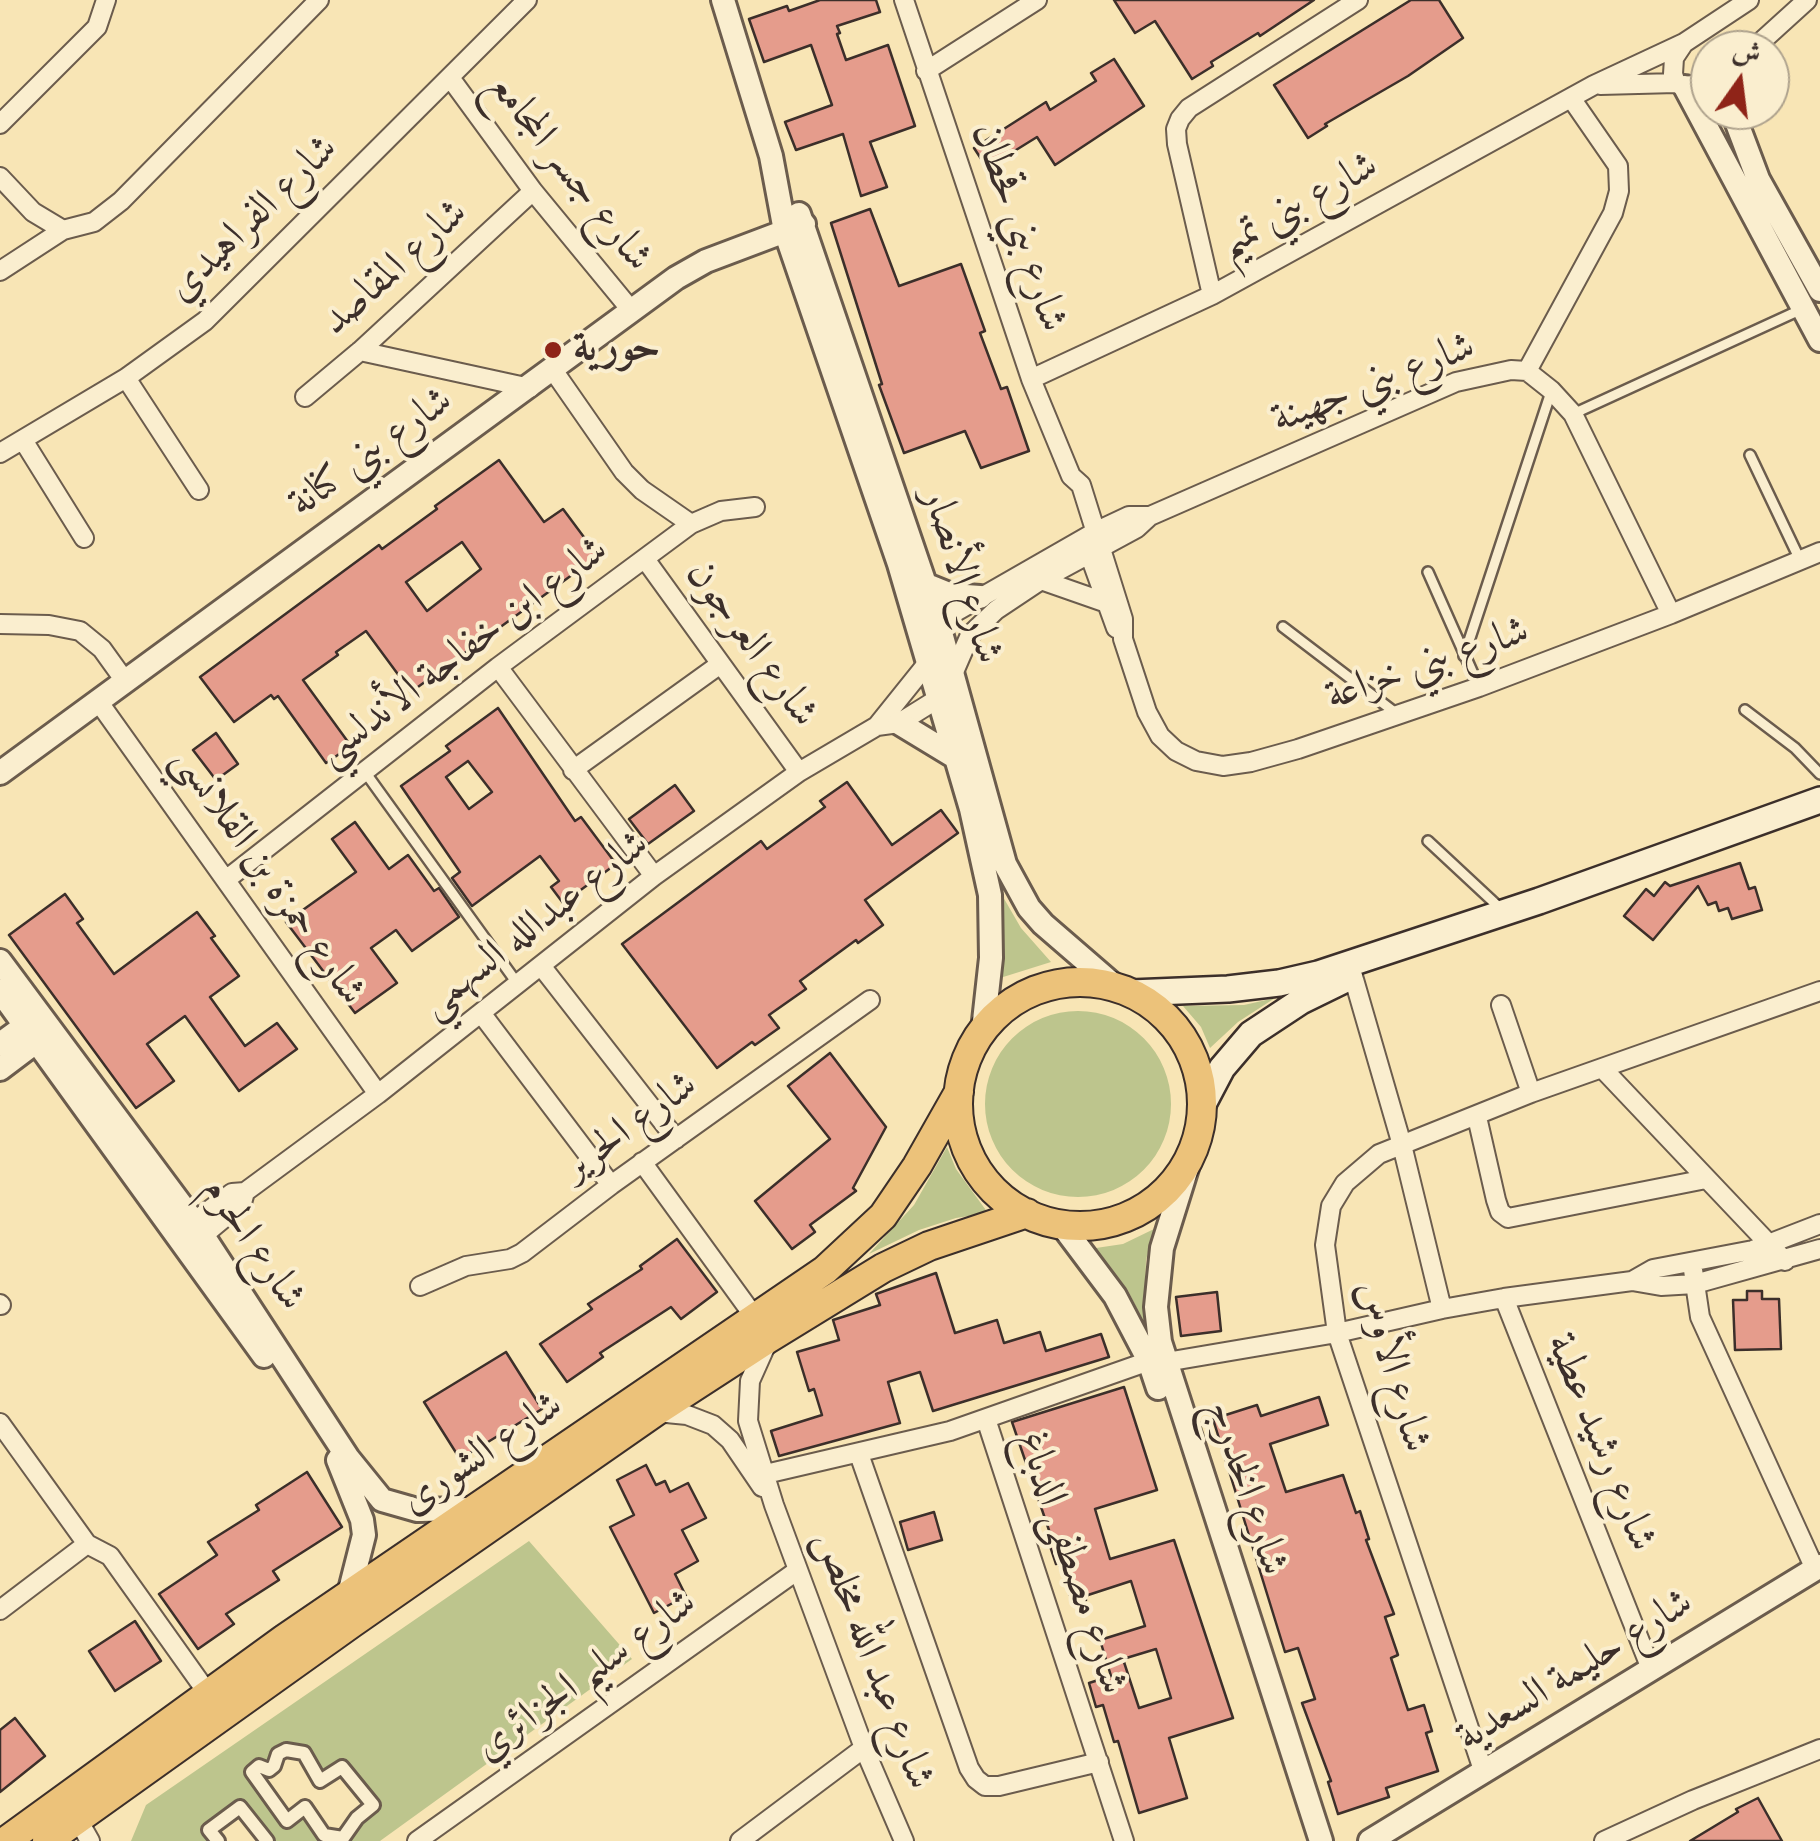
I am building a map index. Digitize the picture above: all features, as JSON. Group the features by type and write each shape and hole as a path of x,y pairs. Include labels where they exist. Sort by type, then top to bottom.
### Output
{"main road":[{"path":"1538,901 1513,921 1353,976 1301,1001 1251,1034 1222,1068 1202,1106 1192,1152 1166,1190 1139,1210 1108,1222 1061,1224 1026,1213 1002,1197 974,1163 961,1129 958,1092 966,1059 983,1030 1013,1002 1043,988 1083,982 1124,991 1279,984 1538,901 1820,800"},
{"path":"1124,991 1159,1011 1182,1038 1196,1066 1202,1106"},
{"name":"شارع الشورى","path":"46,1841 84,1830 655,1412 762,1329 883,1216 918,1166 958,1092"},
{"name":"شارع الشورى","path":"6,1841 473,1509 762,1329 928,1246 1026,1213"}],"street":[{"path":"0,124 97,27 106,0"},
{"path":"0,272 64,230 94,222 121,202 319,0"},
{"name":"شارع الفراهيدي","path":"0,453 126,378 205,321 527,0"},
{"name":"شارع الأنصار","path":"724,0 794,228 882,486 938,622 1006,864 1018,890 1042,924 1124,991"},
{"name":"شارع بني قحطان","path":"904,0 1032,379 1071,476 1080,485 1092,543"},
{"path":"926,71 1037,0"},
{"path":"1212,295 1177,144 1180,120 1189,108 1358,0"},
{"name":"شارع بني تميم","path":"1032,379 1212,295 1594,85 1684,43 1728,7 1749,0"},
{"path":"1774,30 1808,0"},
{"path":"1684,43 1674,58 1673,74 1820,340"},
{"name":"شارع جسر المجامع","path":"451,78 534,191 630,310"},
{"name":"شارع بني تميم","path":"1594,85 1690,83"},
{"path":"1527,371 1613,213 1619,192 1618,166 1571,98"},
{"path":"1740,130 1758,179 1820,290"},
{"path":"0,177 33,212 64,230"},
{"name":"شارع المقاصد","path":"305,397 534,191"},
{"name":"شارع بني كنانة","path":"0,773 530,388 630,310 706,261 794,228"},
{"path":"360,351 530,388"},
{"path":"553,370 624,472 642,490 691,524"},
{"name":"شارع بني جهينة","path":"938,622 980,596 1092,543 1137,528 1150,516 1456,382 1511,370 1527,371 1552,390 1572,414 1671,614"},
{"path":"126,378 199,490"},
{"path":"23,440 84,538"},
{"name":"شارع الأنصار","path":"882,486 926,664 971,810 990,895 991,958 983,1030"},
{"name":"شارع ابن خفاجة الأندلسي","path":"227,879 498,667 691,524 721,510 756,506"},
{"name":"شارع بني جهينة","path":"953,674 970,635 981,622 1092,543"},
{"name":"شارع بني خزاعة","path":"1092,543 1104,602 1123,639 1147,712 1160,736 1176,751 1196,761 1222,766 1251,762 1479,687 1814,554"},
{"name":"شارع بني خزاعة","path":"1092,543 1122,619 1123,639"},
{"name":"شارع العرجون","path":"645,559 799,772"},
{"path":"1042,580 1104,602"},
{"path":"924,584 951,595 980,596"},
{"name":"شارع عبدالله السهمي","path":"888,724 926,664 938,622"},
{"path":"0,624 49,625 80,631 102,649 125,681"},
{"path":"573,770 719,665"},
{"path":"498,667 654,876"},
{"name":"شارع عبدالله السهمي","path":"191,1234 242,1202 245,1192 378,1094 654,876 799,772 939,698 953,674"},
{"name":"شارع حمزة بن القلانسي","path":"98,701 378,1094"},
{"path":"888,724 954,757"},
{"name":"شارع الحرم","path":"0,961 37,1029"},
{"path":"542,967 676,1139"},
{"path":"1353,976 1402,1146 1442,1309"},
{"name":"شارع الحرم","path":"0,991 37,1029 191,1234 348,1458 382,1500 417,1510 473,1509"},
{"name":"شارع الأوس","path":"1484,1773 1337,1333 1325,1246 1331,1206 1358,1171 1378,1154 1531,1093 1820,991"},
{"name":"شارع الحرير","path":"420,1286 466,1266 510,1259 522,1252 870,1000"},
{"path":"1501,1005 1531,1093"},
{"path":"481,1014 610,1185"},
{"path":"0,1044 37,1029"},
{"path":"0,1069 37,1029"},
{"path":"1602,1068 1785,1260"},
{"path":"1477,1117 1496,1200 1500,1212 1508,1218 1706,1179"},
{"name":"شارع الخدرج","path":"1192,1152 1162,1248 1157,1277 1157,1362 1307,1841"},
{"path":"642,1162 762,1329"},
{"name":"شارع الخدرج","path":"1061,1224 1115,1296 1157,1362 1321,1841"},
{"path":"986,1419 1157,1362 1337,1333 1504,1298 1632,1280 1653,1269 1692,1263 1818,1229"},
{"name":"شارع الحرم","path":"191,1234 342,1466 364,1535 350,1594"},
{"path":"1632,1280 1661,1286 1694,1284 1820,1249"},
{"path":"1692,1263 1700,1317 1818,1568"},
{"name":"شارع رشيد عطية","path":"1504,1298 1651,1669"},
{"name":"شارع عبد الله مخلص","path":"762,1329 748,1403 748,1421 761,1474 864,1748 904,1841"},
{"name":"شارع عبد الله مخلص","path":"655,1412 688,1416 713,1425 761,1474"},
{"name":"شارع مصطفى الدباغ","path":"761,1474 859,1454 986,1419 1124,1841"},
{"path":"0,1422 88,1544 110,1556 124,1572 209,1695"},
{"path":"859,1454 976,1779 985,1786 999,1786 1099,1762"},
{"path":"0,1610 88,1544"},
{"name":"شارع حليمة السعدية","path":"1370,1841 1818,1568"},
{"name":"شارع سليم الجزائري","path":"416,1841 798,1570"},
{"path":"740,1841 864,1748"},
{"path":"286,1750 304,1752 320,1781 342,1766 374,1805 356,1818 342,1838 324,1835 305,1808 286,1820 252,1772 259,1766 269,1770 278,1754 286,1750"},
{"path":"1604,1841 1693,1800 1820,1750"},
{"path":"218,1841 210,1830 240,1807 267,1841"}],"lane":[{"path":"1572,414 1802,308"},
{"path":"1464,656 1552,390"},
{"path":"1750,455 1814,554"},
{"path":"1428,572 1479,687"},
{"path":"1283,627 1397,714"},
{"path":"1745,710 1795,748 1820,774"},
{"path":"365,772 519,985"},
{"path":"1428,841 1503,910"}],"green space":[{"path":"999,890 1021,928 1051,962 1000,978 1003,939"},
{"path":"1275,998 1238,1022 1210,1048 1201,1027 1183,1006 1244,1005"},
{"path":"1078,1011 1113,1018 1143,1039 1164,1069 1171,1104 1164,1139 1143,1169 1113,1190 1078,1197 1043,1190 1013,1169 992,1139 985,1104 992,1069 1013,1039 1043,1018"},
{"path":"947,1147 956,1169 988,1213 919,1230 869,1254 914,1205"},
{"path":"1154,1229 1146,1260 1144,1322 1127,1289 1096,1248 1123,1244"},
{"path":"529,1541 632,1659 380,1841 267,1841 240,1807 210,1830 218,1841 131,1841 146,1805","holes":["286,1750 309,1758 320,1781 342,1767 373,1805 336,1838 305,1807 286,1820 253,1772 274,1766"]}],"building":[{"path":"820,0 876,0 880,12 837,26 837,34 846,60 888,45 915,126 870,142 887,187 861,196 843,134 796,150 785,122 832,105 811,45 764,62 749,19"},
{"path":"1114,0 1314,0 1211,62 1213,66 1192,79 1155,21 1135,33"},
{"path":"1411,0 1439,0 1463,38 1308,138 1274,85"},
{"path":"1114,59 1144,106 1055,165 1037,137 987,168 974,148 1046,102 1050,110 1096,81 1091,73"},
{"path":"870,209 899,286 961,264 985,331 980,333 1001,389 1007,387 1029,451 981,468 965,431 904,453 879,385 882,384 831,223"},
{"path":"499,460 544,522 563,509 598,556 411,692 366,631 336,652 338,655 303,680 351,746 326,763 278,696 274,699 271,695 234,722 200,677 379,545 382,549 437,509 435,506","holes":["462,542 481,569 427,611 406,582"]},
{"path":"498,708 575,821 581,817 616,864 563,903 551,887 559,881 540,856 472,906 452,878 460,872 401,786 450,751 446,746","holes":["468,761 492,792 469,809 446,777"]},
{"path":"216,733 238,764 216,780 193,750"},
{"path":"847,782 892,845 941,810 958,833 865,900 883,925 800,981 806,989 769,1015 779,1028 717,1068 622,944 761,841 767,849 825,807 820,801"},
{"path":"675,785 694,811 648,844 629,819"},
{"path":"355,822 389,869 408,855 459,917 412,951 396,930 371,948 397,983 355,1013 286,922 356,872 332,839"},
{"path":"1740,863 1749,889 1755,887 1762,910 1732,919 1728,908 1719,911 1716,902 1708,905 1698,886 1653,940 1624,916 1646,889 1654,896 1665,882 1670,886"},
{"path":"65,894 83,919 77,923 114,974 197,912 239,976 210,997 245,1046 277,1023 297,1049 239,1091 185,1016 147,1044 174,1081 136,1108 9,935"},
{"path":"830,1053 886,1127 853,1188 856,1191 810,1225 815,1232 792,1249 755,1201 830,1139 788,1086"},
{"path":"677,1239 717,1292 681,1319 671,1307 600,1353 603,1357 567,1382 540,1344 592,1309 588,1304 642,1269 640,1266"},
{"path":"936,1273 955,1333 997,1320 1004,1343 1040,1332 1046,1351 1101,1334 1109,1357 933,1411 920,1372 888,1382 900,1423 779,1456 771,1431 822,1415 814,1389 809,1391 797,1352 839,1340 833,1320 880,1305 876,1294"},
{"path":"1747,1291 1762,1291 1762,1299 1779,1299 1781,1349 1735,1350 1733,1300 1747,1300"},
{"path":"1217,1292 1221,1331 1181,1336 1176,1297"},
{"path":"506,1352 542,1409 460,1459 424,1402"},
{"path":"1124,1387 1157,1490 1095,1509 1110,1559 1174,1540 1233,1718 1169,1738 1187,1798 1139,1813 1118,1741 1114,1742 1103,1705 1096,1707 1089,1683 1111,1676 1100,1640 1145,1626 1131,1581 1085,1596 1086,1600 1073,1604 1059,1563 1056,1564 1048,1540 1052,1539 1012,1422","holes":["1156,1649 1171,1698 1139,1708 1123,1659"]},
{"path":"1319,1397 1328,1425 1270,1444 1286,1492 1343,1475 1356,1513 1360,1511 1369,1539 1366,1540 1394,1614 1385,1617 1398,1655 1391,1658 1408,1710 1424,1705 1432,1731 1426,1733 1438,1771 1386,1788 1389,1797 1338,1814 1328,1782 1331,1781 1302,1703 1315,1699 1298,1648 1285,1652 1213,1419 1257,1405 1261,1416"},
{"path":"646,1465 656,1485 665,1481 670,1492 688,1483 706,1518 682,1530 698,1561 675,1574 686,1596 654,1613 610,1527 634,1515 617,1480"},
{"path":"307,1472 342,1527 273,1571 279,1580 226,1614 234,1624 198,1649 159,1594 217,1555 208,1542 259,1510 256,1505"},
{"path":"934,1512 942,1540 908,1550 900,1522"},
{"path":"135,1621 161,1661 115,1691 89,1651"},
{"path":"15,1718 45,1756 0,1792 0,1730"},
{"path":"1758,1798 1782,1841 1690,1841 1738,1812 1736,1809"}],"place":[{"name":"حورية","path":"553,350"}]}
